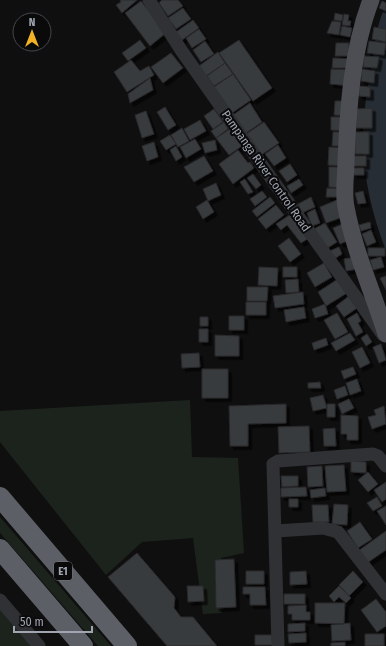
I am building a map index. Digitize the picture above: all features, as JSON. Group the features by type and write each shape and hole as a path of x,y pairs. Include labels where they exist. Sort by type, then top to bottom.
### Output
{"highway":[{"name":"E1","path":"0,497 127,646"},
{"path":"0,549 83,646"}],"main road":[{"path":"371,0 353,80 347,136 345,196 346,206 360,260 386,334"}],"street":[{"name":"Pampanga River Control Road","path":"149,0 181,50 248,146 386,339"},
{"path":"278,646 276,531 272,466 274,463 373,454 378,456 386,466"},
{"path":"276,531 323,528 338,532 386,594"},
{"path":"0,600 39,646"}],"shaded area":[{"path":"386,5 386,251 376,223 369,195 363,152 363,137 366,99 375,40 380,18"},
{"path":"190,400 192,457 238,458 244,553 221,558 222,613 203,614 193,538 142,542 106,575 0,442 0,411"},
{"path":"0,517 111,646 98,646 0,533"},
{"path":"0,603 37,646 0,646"}],"building":[{"path":"120,0 137,0 122,13 116,5 121,2"},
{"path":"162,0 178,0 183,6 168,16 159,3"},
{"path":"141,1 166,33 150,46 125,13"},
{"path":"382,1 386,3 386,11 379,8"},
{"path":"183,8 191,19 176,29 168,18"},
{"path":"335,13 343,15 342,21 334,20"},
{"path":"344,14 349,15 348,21 351,21 350,26 342,25"},
{"path":"193,20 199,28 182,40 176,32"},
{"path":"332,21 341,22 339,35 327,33"},
{"path":"342,26 352,28 350,37 340,35"},
{"path":"374,27 386,29 386,42 372,39"},
{"path":"199,29 206,39 192,48 186,38"},
{"path":"140,40 146,48 128,61 122,53"},
{"path":"239,40 272,88 253,101 219,53"},
{"path":"205,41 214,54 201,62 193,50"},
{"path":"369,41 386,43 384,55 367,53"},
{"path":"336,43 349,43 349,56 335,56"},
{"path":"218,52 225,63 206,76 199,66"},
{"path":"171,53 183,68 163,83 151,67"},
{"path":"364,56 379,57 377,68 363,67"},
{"path":"333,58 353,59 352,68 332,68"},
{"path":"131,60 140,71 149,66 154,75 127,92 114,72"},
{"path":"225,63 233,74 214,86 207,76"},
{"path":"331,69 352,70 351,86 330,84"},
{"path":"362,69 375,71 374,83 361,81"},
{"path":"233,74 251,100 232,113 214,87"},
{"path":"150,78 153,90 130,103 128,94"},
{"path":"359,86 370,87 370,97 359,96"},
{"path":"335,101 348,101 347,116 334,115"},
{"path":"250,103 262,122 246,133 233,115"},
{"path":"165,107 176,125 168,130 157,112"},
{"path":"372,108 372,128 356,128 356,109"},
{"path":"214,109 223,122 213,129 204,116"},
{"path":"146,111 154,134 142,138 135,115"},
{"path":"331,117 346,117 346,131 331,130"},
{"path":"200,120 206,131 190,140 184,129"},
{"path":"224,122 228,129 216,138 211,131"},
{"path":"264,122 279,143 261,155 246,134"},
{"path":"182,128 189,141 178,147 171,135"},
{"path":"230,129 242,146 229,155 216,138"},
{"path":"333,132 345,132 345,146 332,146"},
{"path":"355,132 369,132 369,154 355,154"},
{"path":"170,135 176,144 166,150 160,141"},
{"path":"195,139 201,149 186,158 180,147"},
{"path":"215,140 217,150 205,153 202,143"},
{"path":"154,142 158,157 147,161 142,146"},
{"path":"278,145 286,158 274,166 265,154"},
{"path":"176,146 182,157 176,161 170,150"},
{"path":"329,147 344,148 343,166 328,165"},
{"path":"238,150 254,168 233,184 219,164"},
{"path":"204,156 213,171 194,182 184,167"},
{"path":"353,156 366,156 366,166 353,166"},
{"path":"290,164 297,175 287,182 279,171"},
{"path":"329,167 344,167 343,188 329,187"},
{"path":"353,168 364,168 364,175 353,175"},
{"path":"253,174 261,185 256,189 247,178"},
{"path":"245,179 253,192 248,194 240,182"},
{"path":"299,179 303,185 291,193 287,186"},
{"path":"216,183 221,195 208,201 203,189"},
{"path":"327,188 344,189 344,197 326,197"},
{"path":"262,191 267,197 255,206 250,199"},
{"path":"363,191 366,203 358,204 355,193"},
{"path":"270,197 275,203 257,217 252,211"},
{"path":"311,197 315,207 302,213 298,204"},
{"path":"207,200 214,212 203,219 196,207"},
{"path":"337,200 343,217 326,223 320,207"},
{"path":"276,205 284,215 266,229 258,219"},
{"path":"315,209 320,223 312,226 307,213"},
{"path":"291,214 309,238 301,243 287,225 281,230 276,224"},
{"path":"370,222 371,228 361,231 359,225"},
{"path":"325,223 337,242 326,249 314,229"},
{"path":"345,223 352,239 340,244 333,228"},
{"path":"371,230 376,242 367,246 362,234"},
{"path":"289,238 301,254 290,262 278,246"},
{"path":"339,247 342,254 334,259 330,251"},
{"path":"368,248 385,248 385,256 368,256"},
{"path":"356,257 358,269 346,271 344,259"},
{"path":"381,257 384,267 373,270 370,260"},
{"path":"324,263 332,277 315,287 307,273"},
{"path":"259,267 278,268 277,286 258,285"},
{"path":"283,267 297,267 297,277 283,277"},
{"path":"386,276 386,290 380,278"},
{"path":"298,279 299,292 286,293 285,280"},
{"path":"338,279 347,293 326,306 318,292"},
{"path":"247,287 268,287 267,301 247,301"},
{"path":"303,292 304,304 275,308 273,296"},
{"path":"349,296 357,308 344,317 336,306"},
{"path":"246,302 266,302 266,315 246,315"},
{"path":"325,304 328,314 315,318 312,309"},
{"path":"304,307 306,318 286,322 284,310"},
{"path":"337,313 348,332 335,339 324,320"},
{"path":"357,313 361,321 358,323 363,332 356,336 347,319"},
{"path":"229,316 244,316 244,330 229,330"},
{"path":"200,317 208,317 208,326 200,326"},
{"path":"199,329 208,329 208,342 199,342"},
{"path":"350,333 355,340 336,351 331,343"},
{"path":"367,334 372,342 366,346 361,338"},
{"path":"215,335 239,336 239,356 215,356"},
{"path":"326,338 328,345 314,350 312,343"},
{"path":"381,344 386,360 379,363 373,347"},
{"path":"362,347 370,363 360,368 352,352"},
{"path":"199,353 200,367 182,368 181,354"},
{"path":"353,367 356,374 344,379 341,371"},
{"path":"202,369 228,369 228,398 202,398"},
{"path":"357,379 361,391 350,395 346,383"},
{"path":"320,382 321,388 308,388 308,383"},
{"path":"345,386 348,395 337,399 334,390"},
{"path":"323,395 327,408 313,411 310,398"},
{"path":"349,399 354,408 342,414 338,404"},
{"path":"286,404 286,423 248,424 248,446 230,446 229,406"},
{"path":"327,404 335,404 335,417 327,417"},
{"path":"384,406 386,424 372,429 368,417 376,415 374,410"},
{"path":"341,415 358,416 358,440 347,440 347,434 341,434"},
{"path":"309,426 310,452 279,453 278,427"},
{"path":"335,428 336,446 324,446 323,429"},
{"path":"351,461 366,462 366,473 351,472"},
{"path":"344,465 346,491 327,492 325,466"},
{"path":"322,466 323,486 308,487 307,467"},
{"path":"368,472 378,484 368,492 358,480"},
{"path":"281,476 298,476 298,486 282,487"},
{"path":"386,482 386,499 382,502 374,490"},
{"path":"306,487 307,496 281,497 281,488"},
{"path":"325,488 326,496 311,498 310,490"},
{"path":"377,497 382,506 373,511 367,503"},
{"path":"289,499 298,499 298,507 289,507"},
{"path":"334,504 348,505 347,525 332,524"},
{"path":"312,505 328,505 329,522 313,522"},
{"path":"386,506 386,525 377,511"},
{"path":"360,522 372,539 358,548 347,531"},
{"path":"386,531 386,550 367,563 358,551"},
{"path":"137,553 175,597 174,608 181,617 193,617 217,646 167,646 108,577"},
{"path":"234,559 236,607 216,608 215,560"},
{"path":"246,571 264,571 264,584 246,584"},
{"path":"306,571 307,584 290,585 290,572"},
{"path":"353,571 363,582 349,596 339,585"},
{"path":"187,586 203,586 204,601 188,602"},
{"path":"339,586 351,598 346,603 339,597 334,602 329,596"},
{"path":"243,587 265,587 266,605 250,605 250,594 243,594"},
{"path":"284,594 305,594 305,604 284,604"},
{"path":"376,599 386,612 386,626 377,632 361,610"},
{"path":"315,603 345,603 344,624 315,623"},
{"path":"306,605 306,612 310,612 310,620 292,620 292,614 288,614 288,606"},
{"path":"305,623 305,631 288,632 288,624"},
{"path":"350,623 351,640 332,641 331,625"},
{"path":"306,633 306,642 289,643 288,634"},
{"path":"365,634 384,634 384,646 365,646"},
{"path":"255,635 272,635 273,645 255,645"},
{"path":"345,642 345,646 331,646 331,643"}]}
